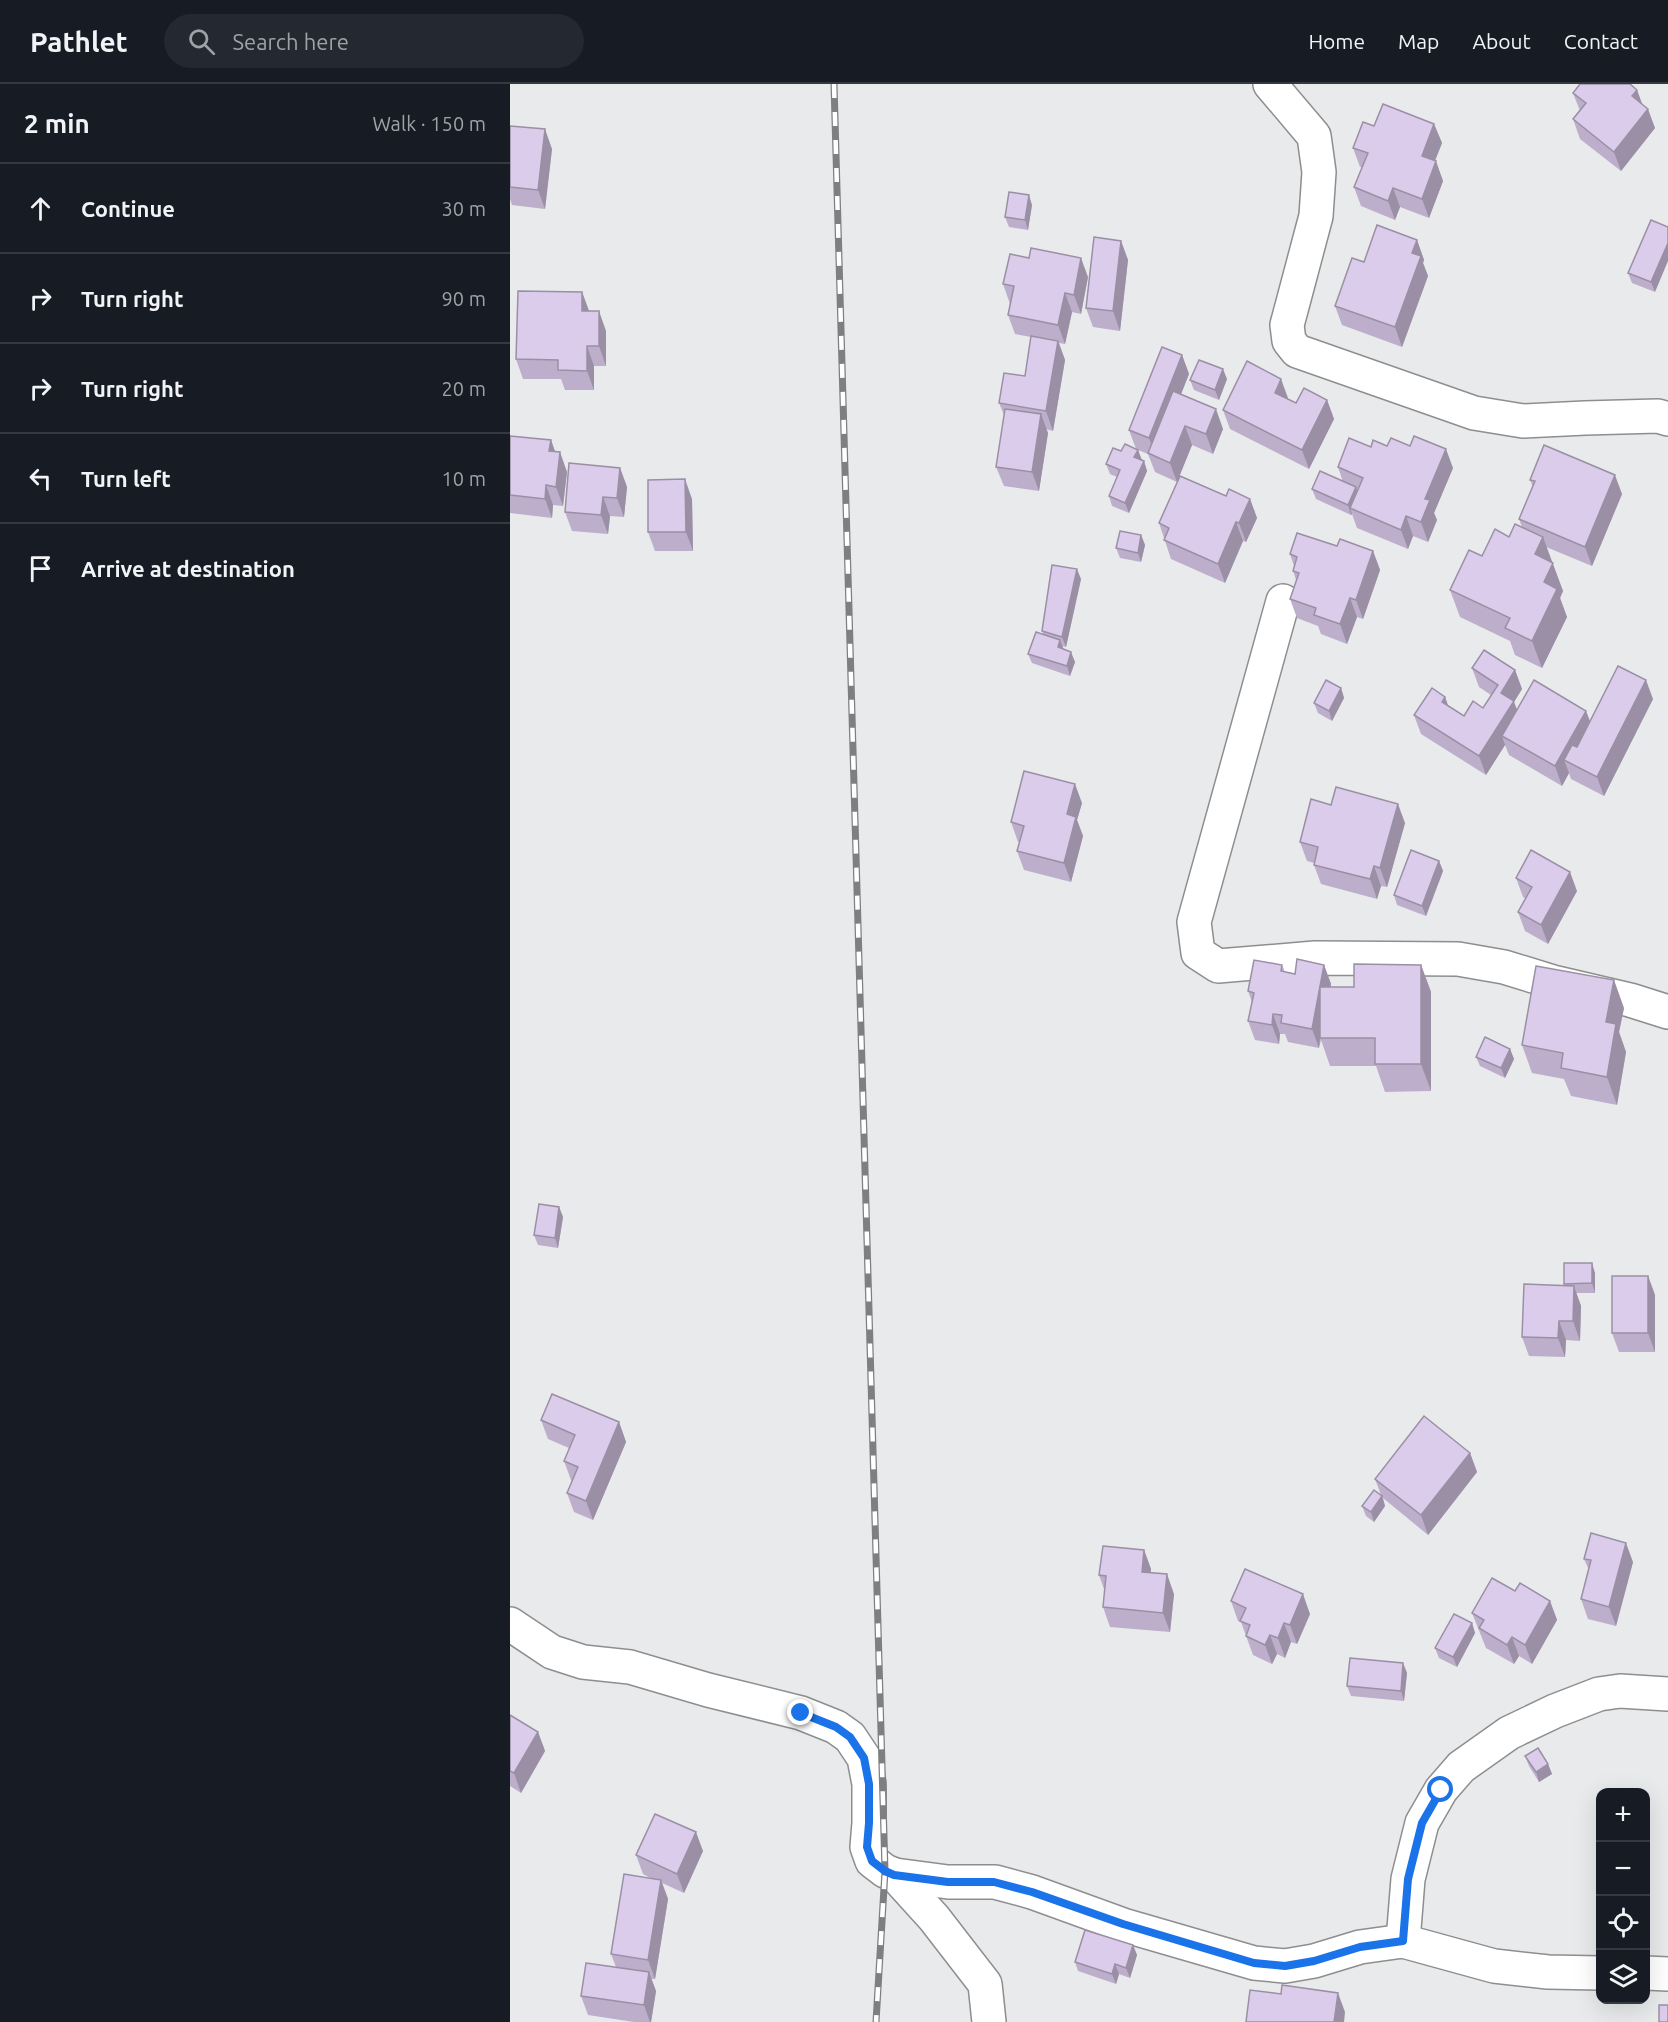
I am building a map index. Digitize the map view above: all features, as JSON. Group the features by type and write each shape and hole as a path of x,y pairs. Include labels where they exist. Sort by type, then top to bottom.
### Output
{"street":[{"path":"1270,84 1314,136 1317,151 1319,172 1316,216 1287,325 1289,341 1297,351 1474,413 1523,421 1647,416 1668,419"},
{"path":"1283,601 1194,922 1198,953 1218,966 1315,958 1458,959 1504,967 1668,1012"},
{"path":"510,1624 552,1652 584,1662 630,1667 708,1690 801,1713 836,1727 850,1737 864,1758 869,1784 867,1847 872,1861 894,1875 948,1882 994,1882 1254,1963 1285,1966 1314,1961 1360,1947 1403,1941 1494,1966 1548,1972 1596,1972"},
{"path":"1403,1941 1408,1879 1422,1823 1441,1790 1461,1767 1509,1733 1555,1711 1599,1695 1620,1691 1668,1694"},
{"path":"894,1875 934,1918 985,1984 989,2022"},
{"path":"1650,1973 1668,1974"}],"building":[{"path":"1580,84 1630,84 1637,90 1632,96 1648,109 1614,152 1573,119 1586,103 1573,93"},
{"path":"1383,104 1434,124 1422,156 1436,161 1422,199 1393,188 1388,201 1354,187 1368,153 1353,148 1363,122 1374,126"},
{"path":"510,126 545,129 538,190 510,187"},
{"path":"1009,192 1029,195 1025,220 1005,217"},
{"path":"1651,220 1668,227 1668,243 1651,282 1628,273"},
{"path":"1377,225 1417,240 1412,253 1421,256 1395,327 1335,306 1352,258 1364,262"},
{"path":"1094,237 1121,241 1113,311 1086,308"},
{"path":"1031,248 1081,258 1074,295 1065,293 1058,325 1008,315 1014,286 1003,284 1010,254 1029,258"},
{"path":"518,291 582,292 582,311 599,311 599,346 587,346 587,371 558,370 558,360 516,359"},
{"path":"1031,336 1058,341 1046,411 999,403 1004,373 1025,376"},
{"path":"1162,347 1182,355 1149,438 1129,430"},
{"path":"1199,360 1223,369 1215,390 1190,380"},
{"path":"1247,361 1281,379 1275,393 1296,403 1304,388 1327,400 1302,450 1223,410"},
{"path":"1173,391 1216,409 1206,434 1185,426 1170,463 1148,453"},
{"path":"1005,409 1041,414 1032,472 996,467"},
{"path":"510,436 551,440 549,451 560,452 556,487 546,485 545,499 510,495"},
{"path":"1414,436 1446,449 1425,499 1430,500 1421,522 1406,516 1401,530 1350,508 1363,478 1338,467 1349,438 1371,447 1373,440 1387,446 1391,438 1410,446"},
{"path":"1125,444 1138,450 1134,457 1144,461 1125,503 1109,496 1120,470 1106,464 1113,448 1121,451"},
{"path":"1544,445 1615,475 1585,547 1519,519 1535,481 1530,480"},
{"path":"569,463 620,468 617,498 603,497 601,515 565,512"},
{"path":"1320,471 1356,487 1348,505 1312,489"},
{"path":"1180,476 1226,496 1229,489 1250,499 1239,523 1236,522 1218,564 1164,540 1169,528 1159,523"},
{"path":"685,479 686,532 648,532 648,480"},
{"path":"1515,524 1543,537 1535,554 1553,563 1544,582 1557,589 1532,641 1505,628 1510,618 1450,590 1469,550 1482,556 1495,529 1509,537"},
{"path":"1120,531 1141,535 1138,553 1116,548"},
{"path":"1297,533 1337,546 1340,539 1373,551 1356,600 1350,598 1340,624 1314,615 1316,608 1290,599 1299,573 1293,571 1297,557 1290,554"},
{"path":"1052,565 1077,569 1062,637 1042,631"},
{"path":"1036,632 1060,640 1058,647 1071,652 1067,666 1028,654"},
{"path":"1484,650 1515,670 1501,693 1514,701 1479,756 1414,715 1432,688 1445,697 1442,702 1464,716 1473,701 1483,708 1498,685 1472,668"},
{"path":"1618,666 1646,680 1597,777 1564,760 1572,745 1577,747"},
{"path":"1326,680 1341,688 1329,711 1314,703"},
{"path":"1534,680 1586,711 1555,766 1502,736"},
{"path":"1024,771 1075,784 1067,814 1076,817 1064,863 1017,851 1024,826 1011,822"},
{"path":"1336,787 1398,804 1380,868 1374,866 1370,879 1314,865 1318,847 1300,842 1311,799 1331,805"},
{"path":"1411,850 1439,861 1422,906 1394,895"},
{"path":"1531,850 1570,872 1541,925 1518,912 1532,887 1516,878"},
{"path":"1297,959 1324,965 1312,1029 1281,1023 1282,1015 1273,1014 1272,1025 1248,1021 1254,993 1248,991 1254,960 1282,965 1281,971 1295,974"},
{"path":"1354,964 1421,965 1421,1064 1375,1064 1375,1038 1320,1038 1320,987 1354,987"},
{"path":"1536,966 1614,980 1606,1022 1616,1024 1607,1077 1561,1068 1563,1053 1522,1045"},
{"path":"1485,1037 1510,1049 1501,1068 1476,1057"},
{"path":"539,1204 559,1207 555,1238 534,1235"},
{"path":"1564,1263 1592,1263 1592,1283 1564,1284"},
{"path":"1612,1276 1648,1276 1648,1333 1612,1333"},
{"path":"1524,1284 1574,1286 1573,1321 1559,1321 1558,1338 1522,1337"},
{"path":"552,1394 619,1422 586,1501 567,1493 578,1467 564,1461 575,1435 541,1420"},
{"path":"1424,1416 1470,1453 1421,1515 1375,1479"},
{"path":"1374,1490 1382,1496 1371,1512 1362,1506"},
{"path":"1591,1533 1626,1543 1609,1607 1581,1599 1591,1560 1584,1559"},
{"path":"1103,1546 1144,1550 1142,1572 1167,1574 1163,1613 1103,1607 1106,1576 1099,1575"},
{"path":"1245,1569 1303,1594 1290,1625 1284,1623 1278,1638 1270,1635 1265,1645 1246,1636 1250,1625 1240,1621 1246,1608 1231,1601"},
{"path":"1492,1578 1515,1591 1520,1583 1550,1601 1525,1645 1512,1637 1507,1645 1479,1628 1484,1620 1472,1613"},
{"path":"1454,1614 1472,1623 1453,1657 1435,1648"},
{"path":"1350,1658 1403,1663 1401,1691 1347,1686"},
{"path":"510,1715 538,1732 514,1773 510,1771"},
{"path":"1538,1748 1548,1764 1536,1772 1525,1756"},
{"path":"655,1814 696,1832 677,1874 636,1855"},
{"path":"624,1874 661,1880 648,1960 611,1954"},
{"path":"1085,1930 1133,1945 1126,1968 1115,1964 1112,1974 1075,1962"},
{"path":"586,1963 649,1972 644,2005 581,1996"},
{"path":"1282,1985 1338,1993 1334,2022 1246,2022 1250,1990 1281,1994"},
{"path":"1659,2005 1668,2005 1668,2022 1659,2022"}],"railway":[{"path":"834,84 885,1871 876,2022"}],"route":[{"path":"801,1713 836,1727 850,1737 864,1758 869,1784 867,1847 872,1861 885,1871 894,1875 948,1882 994,1882 1254,1963 1285,1966 1314,1961 1360,1947 1403,1941 1408,1879 1422,1823 1441,1790"}]}
